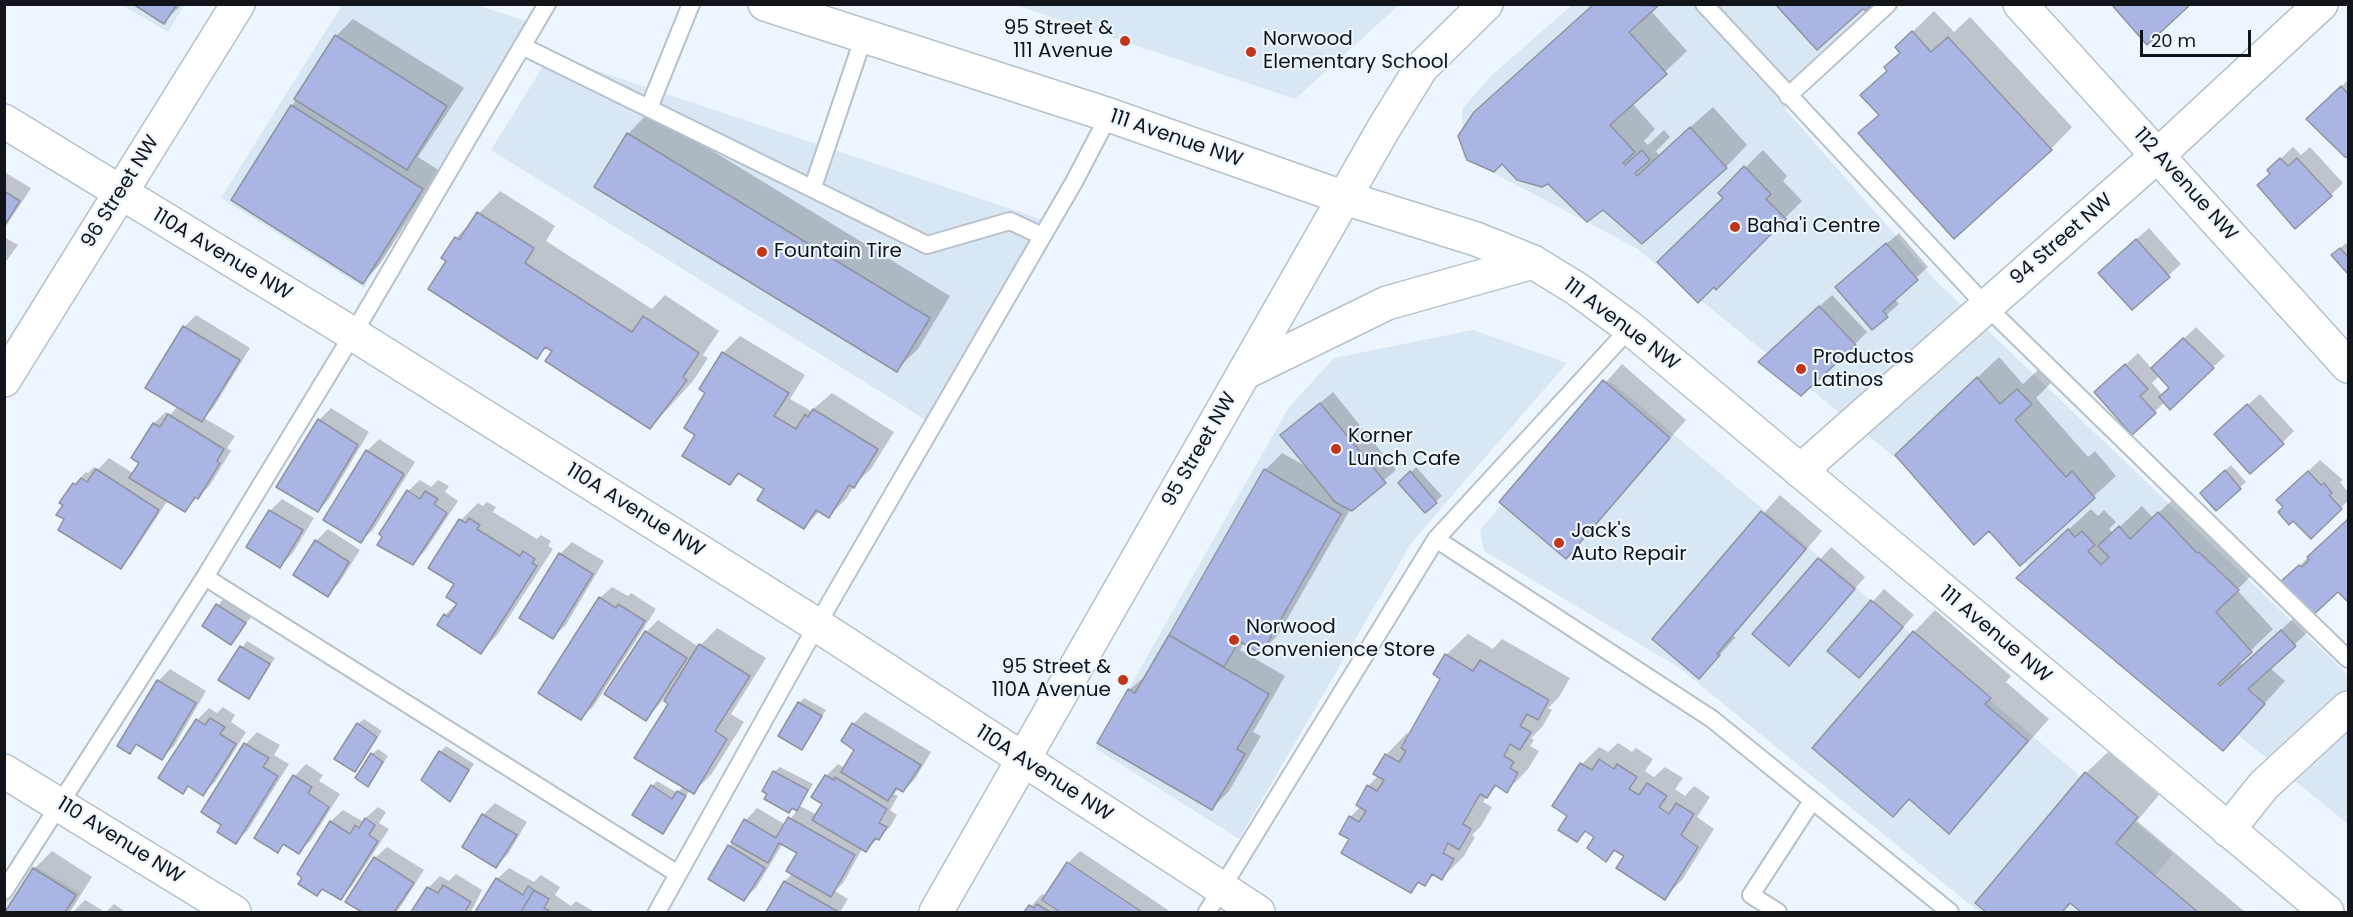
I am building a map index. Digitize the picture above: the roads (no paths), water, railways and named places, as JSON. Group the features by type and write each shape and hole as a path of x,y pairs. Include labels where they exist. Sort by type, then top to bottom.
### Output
{"street":[{"name":"96 Street NW","path":"4,380 238,4"},
{"name":"111 Avenue NW","path":"765,4 1109,115 1345,198 1476,240 1533,262 1577,289 1630,328 2327,912"},
{"name":"95 Street NW","path":"936,912 1421,68 1486,4"},
{"name":"112 Avenue NW","path":"2020,4 2344,353"},
{"name":"94 Street NW","path":"1800,471 2158,155 2321,4"},
{"name":"110A Avenue NW","path":"4,122 353,333 817,625 1022,761 1214,900 1258,912"},
{"path":"1244,373 1387,303 1533,262"},
{"path":"2228,830 2264,785 2349,708"},
{"name":"110 Avenue NW","path":"4,771 234,912"}],"lane":[{"path":"4,891 205,577 353,333 547,4"},
{"path":"649,108 691,4"},
{"path":"1704,4 1986,306 2349,659"},
{"path":"1788,96 1888,4"},
{"path":"813,187 864,36"},
{"path":"522,46 927,245 1010,221 1042,236"},
{"path":"657,912 817,625 1042,236 1109,115"},
{"path":"1214,900 1436,539 1630,328"},
{"path":"1436,539 1712,719 1950,912"},
{"path":"205,577 678,874"},
{"path":"1778,912 1751,895 1812,801"}],"place":[{"name":"95 Street & 111 Avenue","path":"1125,41"},
{"name":"Norwood Elementary School","path":"1251,52"},
{"name":"Baha'i Centre","path":"1735,227"},
{"name":"Fountain Tire","path":"762,252"},
{"name":"Productos Latinos","path":"1801,369"},
{"name":"Korner Lunch Cafe","path":"1336,449"},
{"name":"Jack's Auto Repair","path":"1559,543"},
{"name":"Norwood Convenience Store","path":"1234,640"},
{"name":"95 Street & 110A Avenue","path":"1123,680"}]}
